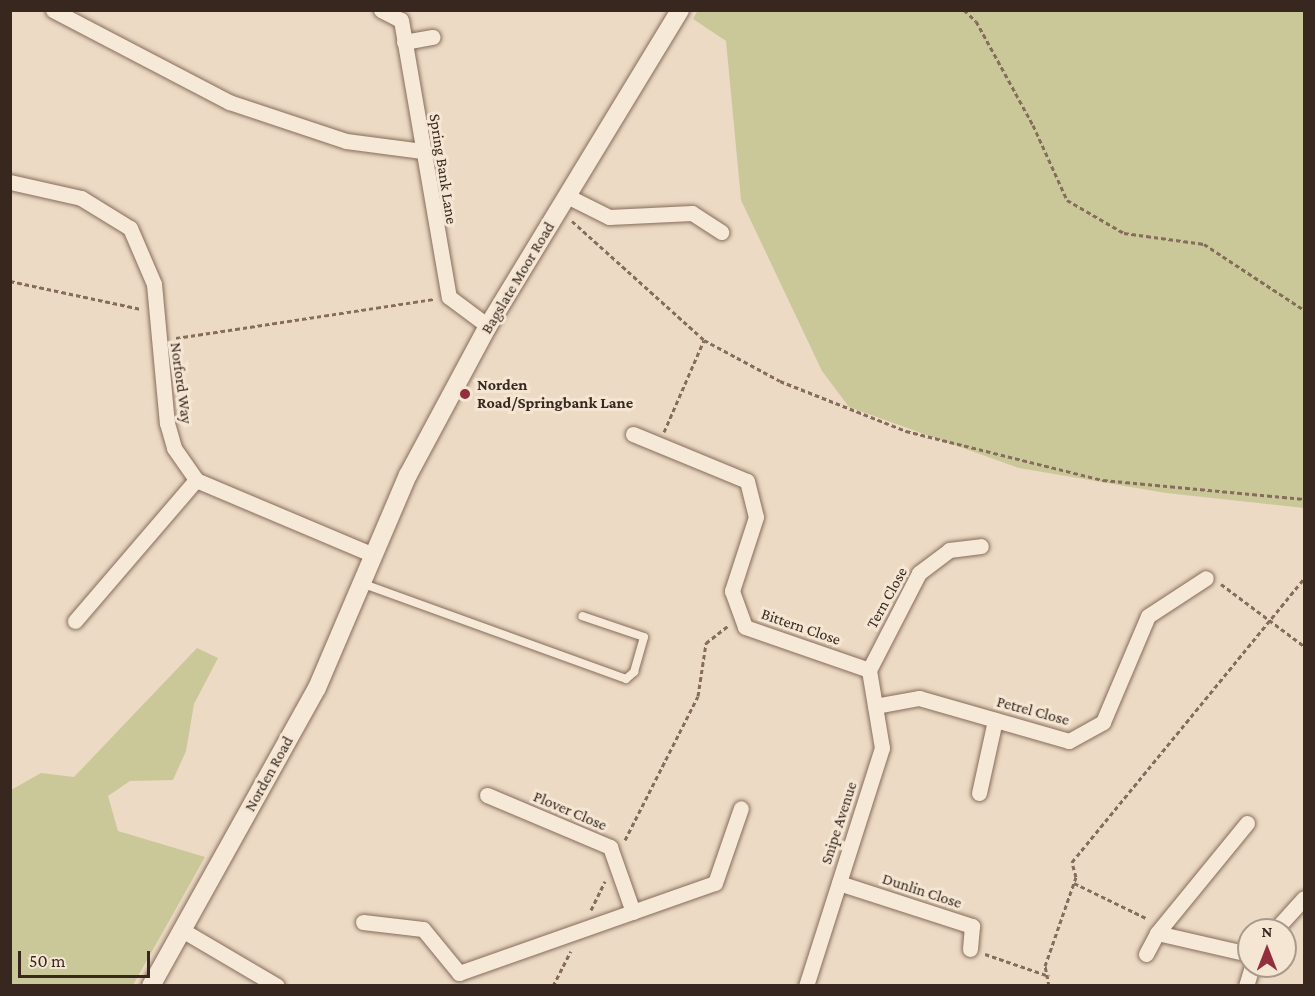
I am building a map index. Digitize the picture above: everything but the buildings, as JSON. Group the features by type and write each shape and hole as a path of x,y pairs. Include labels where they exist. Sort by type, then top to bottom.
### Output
{"street":[{"path":"53,10 229,102 346,141 422,151"},
{"name":"Spring Bank Lane","path":"381,10 401,20 449,297"},
{"name":"Bagslate Moor Road","path":"371,554 488,326 680,10"},
{"path":"404,42 433,37"},
{"name":"Norford Way","path":"10,182 81,198 130,228 154,284 157,312 156,341 174,448 196,480"},
{"path":"563,203 609,217 692,213 721,232"},
{"path":"449,297 488,326"},
{"name":"Bittern Close","path":"633,434 747,481 756,517 732,591 745,627 869,670"},
{"path":"75,621 196,480 371,554"},
{"name":"Tern Close","path":"869,670 919,573 950,550 981,546"},
{"name":"Norden Road","path":"151,986 317,688 371,554"},
{"name":"Petrel Close","path":"875,706 919,698 1069,741 1103,722 1148,616 1206,578"},
{"name":"Snipe Avenue","path":"806,986 882,748 869,670"},
{"path":"979,793 995,720"},
{"name":"Plover Close","path":"487,795 610,847 633,912"},
{"path":"363,922 423,930 455,979 582,930 715,883 741,808"},
{"path":"1146,954 1160,930 1247,823"},
{"name":"Dunlin Close","path":"839,883 972,926 970,949"},
{"path":"1286,918 1305,898"},
{"path":"182,930 277,986"},
{"path":"1160,930 1237,951"}],"lane":[{"path":"360,583 626,679 634,672 644,637 582,616"}],"path":[{"path":"964,10 976,21 1033,125 1067,200 1124,233 1204,244 1305,310"},
{"path":"563,203 704,340 780,381 906,431 1102,480 1305,499"},
{"path":"10,281 157,312"},
{"path":"156,341 449,297"},
{"path":"658,445 704,340"},
{"path":"1206,578 1268,624 1305,646"},
{"path":"1049,986 1049,976 1045,966 1074,883 1072,862 1305,579"},
{"path":"553,986 698,696 706,644 741,616"},
{"path":"1074,883 1160,930"},
{"path":"970,949 1049,976"}],"shaded area":[{"path":"698,10 1304,11 1304,508 1166,493 1019,468 849,407 822,371 741,200 726,41 693,19"},
{"path":"197,648 218,658 194,704 186,751 173,780 130,781 108,796 118,831 205,857 133,985 11,985 11,790 41,773 74,777"}],"place":[{"name":"Norden Road/Springbank Lane","path":"465,394"}]}
